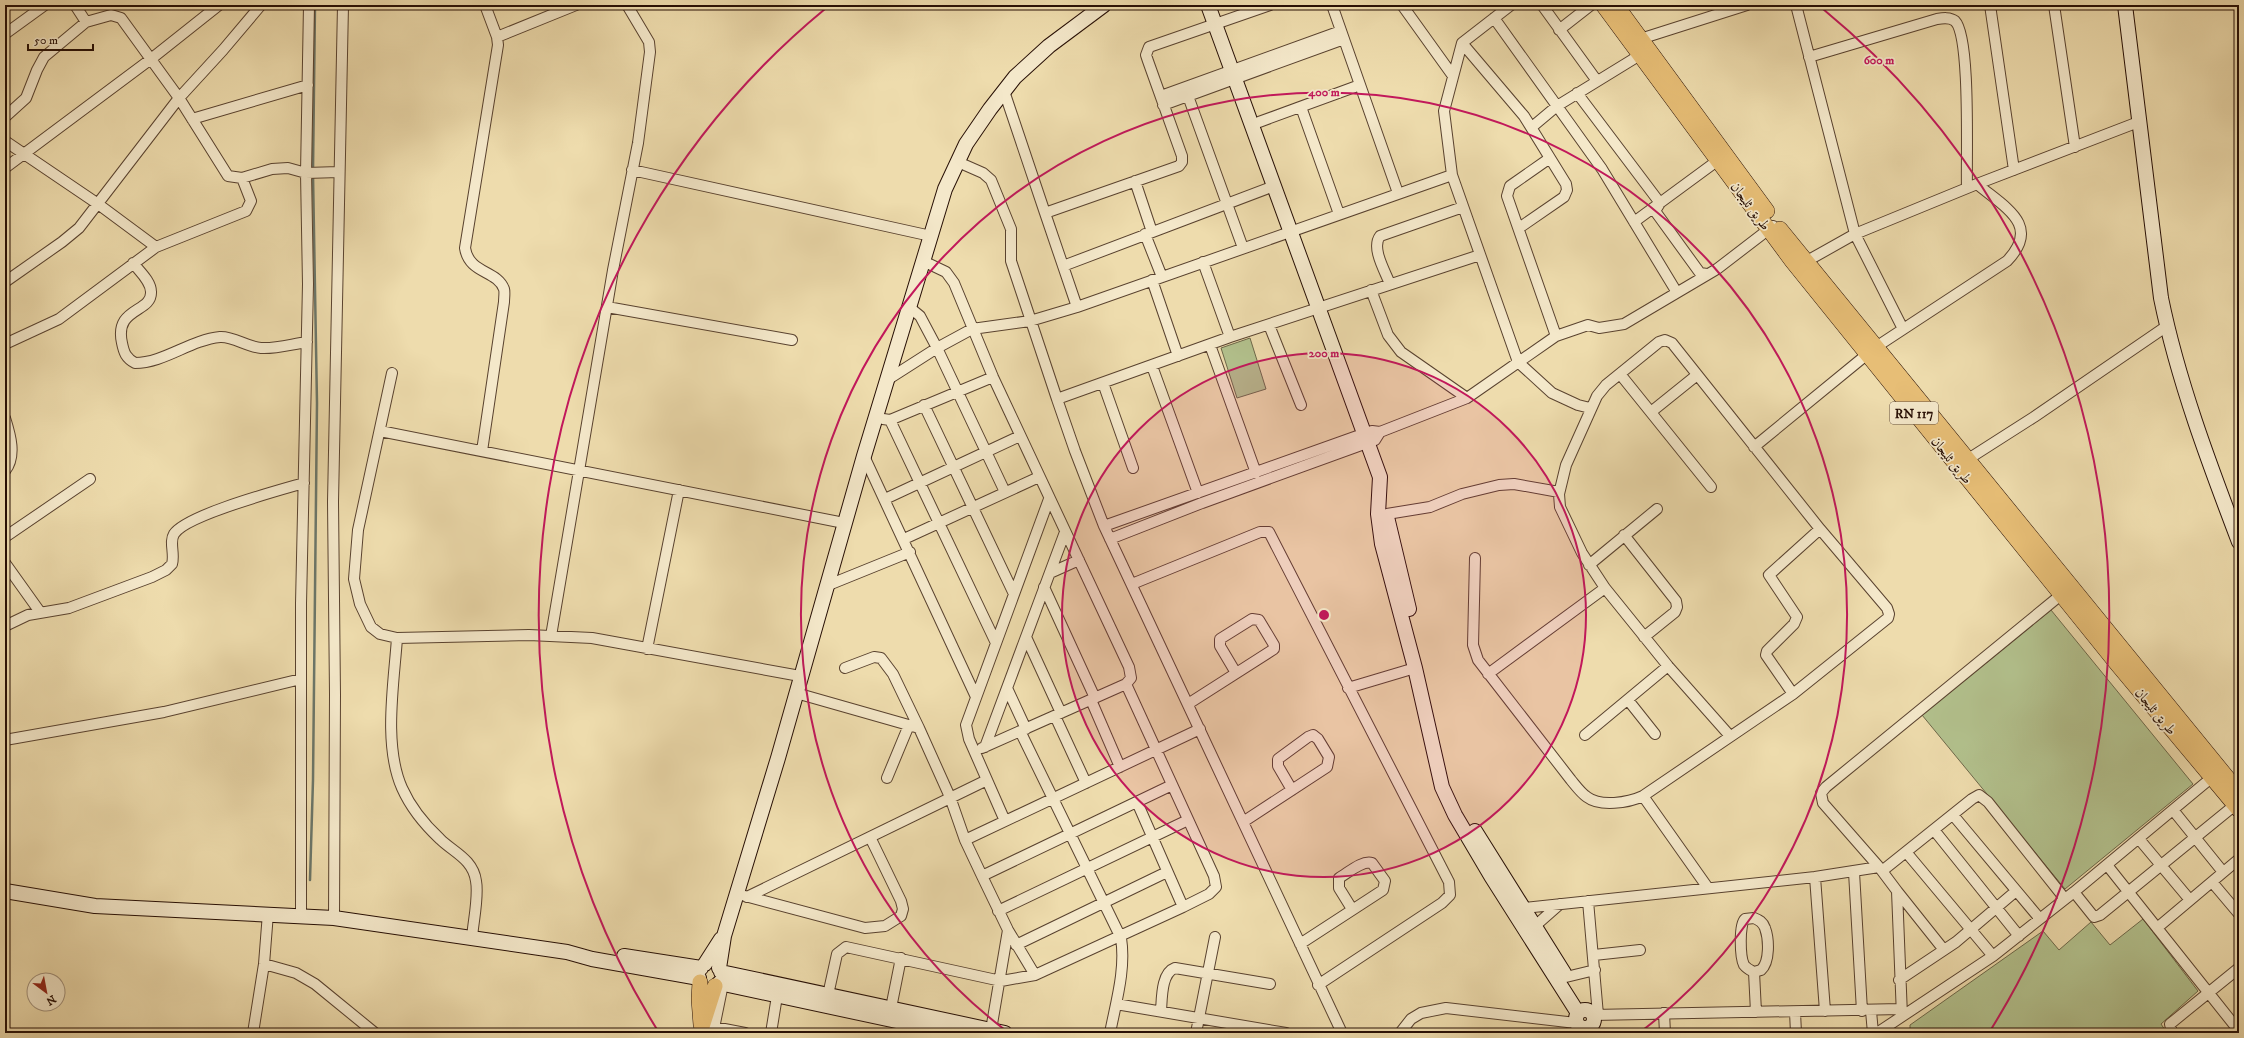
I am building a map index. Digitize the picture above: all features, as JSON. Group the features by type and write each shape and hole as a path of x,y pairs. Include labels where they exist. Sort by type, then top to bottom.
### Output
{"main road":[{"name":"طريق ثليجان","path":"1603,5 1636,40 1640,55 1717,161 2238,802"},
{"name":"طريق ثليجان","path":"1616,5 1636,40 1772,227 1807,261 1872,350"},
{"name":"طريق ثليجان","path":"1962,463 2117,664 2216,774"},
{"path":"701,973 699,999 707,1030"},
{"path":"707,1030 720,978"}],"street":[{"path":"5,34 45,5"},
{"path":"75,5 86,22"},
{"path":"5,168 151,59 219,5"},
{"path":"5,282 62,242 79,228 179,98 223,50 260,5"},
{"path":"301,915 301,679 307,342 306,173 309,5"},
{"path":"334,918 335,694 333,502 343,5"},
{"path":"482,451 504,302 504,289 499,282 469,261 465,248 498,45 497,37 485,5"},
{"path":"497,37 576,5"},
{"path":"551,636 632,170 650,52 649,42 627,5"},
{"path":"701,973 724,936 742,896 800,676 875,418 945,189 966,144 1015,77 1049,46 1104,5"},
{"path":"1208,5 1219,24 1237,73 1274,186 1293,230"},
{"path":"1217,5 1219,24"},
{"path":"1045,213 1179,166 1182,162 1182,156 1146,55 1149,47 1219,24 1270,5"},
{"path":"1332,5 1398,194"},
{"path":"1402,5 1453,76"},
{"path":"1510,5 1462,43 1444,118 1452,175 1518,362 1552,393 1578,405 1590,408"},
{"path":"1542,5 1597,81"},
{"path":"1559,30 1591,5"},
{"path":"1636,40 1747,5"},
{"path":"1796,5 1855,234 1903,329"},
{"path":"1990,5 2014,170"},
{"path":"2054,5 2074,147"},
{"path":"2125,5 2141,121 2161,298 2167,326 2192,408 2234,515 2239,542"},
{"path":"5,117 26,98 44,57 86,22 111,15 121,18 151,59 179,98 228,176 242,178 272,169 288,168 306,173 339,172"},
{"path":"1494,18 1602,169 1676,291"},
{"path":"1809,57 1937,19 1948,18 1955,22 1962,36 1965,58 1967,188"},
{"path":"1162,101 1342,35"},
{"path":"1462,43 1532,127 1566,184 1566,194 1519,228"},
{"path":"1532,127 1557,106 1640,55"},
{"path":"1162,101 1188,96 1237,73"},
{"path":"1237,73 1259,122 1293,230 1371,436 1388,475 1387,514 1392,544 1453,788 1469,821 1566,977 1586,1021"},
{"path":"192,119 308,85"},
{"path":"1259,122 1360,86"},
{"path":"1004,91 1077,307"},
{"path":"1577,93 1660,204"},
{"path":"1188,96 1243,248"},
{"path":"1300,107 1339,214"},
{"path":"1807,261 1855,234 1977,184 2141,121"},
{"path":"5,142 98,204 156,247"},
{"path":"1550,158 1510,186 1507,196 1556,336"},
{"path":"1634,222 1717,161"},
{"path":"958,162 983,173 991,180 1011,229 1011,261 1030,321 1074,451 1104,526 1200,729 1318,985 1342,1033"},
{"path":"632,170 931,236"},
{"path":"887,380 937,348 972,329 1030,321 1077,307 1452,175"},
{"path":"5,344 60,319 156,247 246,211 251,201 242,178"},
{"path":"1135,181 1162,277"},
{"path":"1754,448 1872,350 2007,261 2018,247 2022,238 2021,227 2014,217 1977,184"},
{"path":"1063,266 1274,186"},
{"path":"1660,204 1655,211 1700,273 1707,274"},
{"path":"1390,284 1377,247 1377,240 1380,236 1463,207"},
{"path":"1110,539 1467,398 1556,336 1588,325 1599,328 1624,324 1676,291 1707,274 1772,227"},
{"path":"1057,398 1321,306 1480,255"},
{"path":"923,261 946,272 950,276 1020,436 1129,667 1131,678 1126,684 974,752"},
{"path":"1203,262 1230,337"},
{"path":"133,263 151,290 151,296 147,302 122,322 121,329 124,353 135,363 152,361 173,352 222,337 249,346 262,348 307,342"},
{"path":"1152,280 1178,356"},
{"path":"1371,290 1388,335 1400,352 1467,398"},
{"path":"607,307 792,340"},
{"path":"909,307 920,316 937,348 1005,492"},
{"path":"1269,325 1301,406"},
{"path":"1962,463 2034,418 2167,326"},
{"path":"1475,558 1473,645 1478,660 1586,796 1591,799 1625,802 1643,796 1793,694 1888,618 1889,614 1887,608 1754,448 1672,343 1665,340 1659,342 1606,385 1590,408 1566,465 1560,492 1564,517 1589,565 1605,588 1668,666 1730,736"},
{"path":"1210,345 1256,473"},
{"path":"1152,366 1198,493"},
{"path":"392,373 358,530 354,579 360,604 371,627 380,634 397,638 551,636 592,638 800,676"},
{"path":"1620,374 1712,487"},
{"path":"1651,412 1697,375"},
{"path":"875,418 890,420 993,377"},
{"path":"1103,383 1133,468"},
{"path":"924,406 1014,594"},
{"path":"5,418 12,444 12,456 5,471"},
{"path":"890,420 996,643"},
{"path":"380,431 844,523"},
{"path":"885,499 1020,436"},
{"path":"1104,526 1256,473 1371,436"},
{"path":"1371,436 1380,478 1378,514 1382,544 1415,668 1442,787 1448,803 1491,876 1586,1021"},
{"path":"864,456 904,539 976,697"},
{"path":"904,539 1039,477"},
{"path":"5,537 90,479"},
{"path":"5,626 40,612 69,608 159,574 172,564 172,539 184,525 227,508 304,482"},
{"path":"1387,514 1430,507 1462,494 1499,484 1514,484 1560,492"},
{"path":"646,649 679,490"},
{"path":"1005,821 974,752 966,731 966,724 1049,499"},
{"path":"1589,565 1656,509"},
{"path":"1793,694 1766,655 1767,651 1794,624 1797,617 1769,575 1820,529"},
{"path":"985,747 1065,532"},
{"path":"1132,584 1260,532 1269,532 1449,882 1451,888 1450,895 1442,903 1318,985"},
{"path":"1624,535 1676,601 1677,607 1674,612 1644,637"},
{"path":"826,586 910,552"},
{"path":"1050,573 1079,560"},
{"path":"5,563 40,612"},
{"path":"1044,588 1093,699 1120,767"},
{"path":"1488,674 1605,588"},
{"path":"1944,950 1880,869 1823,803 1821,793 1832,782 2062,594"},
{"path":"1188,704 1236,673 1275,647 1260,620 1252,619 1220,639 1220,646 1236,673"},
{"path":"1026,637 1086,783"},
{"path":"397,638 392,703 395,767 408,799 422,819 440,839 464,857 473,872 476,882 472,938"},
{"path":"845,668 874,658 881,658 893,674 950,797 965,840 998,911 1035,976"},
{"path":"1585,735 1668,666"},
{"path":"1348,688 1415,668"},
{"path":"5,740 164,712 301,679"},
{"path":"828,995 837,954 840,949 846,947 1001,981 1035,976 1121,938 1209,894 1216,887 1214,876 1126,684"},
{"path":"1007,688 1023,730 1054,798 1121,938 1124,953 1110,1033"},
{"path":"796,693 919,728"},
{"path":"1628,700 1656,734"},
{"path":"887,778 909,725"},
{"path":"965,840 1200,729"},
{"path":"1243,822 1292,790 1329,763 1329,757 1318,739 1313,735 1278,758 1278,766 1292,790"},
{"path":"1877,1033 1902,1013 1993,956 2020,936 2216,774"},
{"path":"742,896 870,837 987,780"},
{"path":"982,876 1071,832 1172,785"},
{"path":"1524,908 1880,869 1906,852 1972,798 1979,795 2065,899"},
{"path":"1643,796 1708,888"},
{"path":"1137,802 1183,907"},
{"path":"2074,892 2094,917 2097,917 2130,894 2238,802"},
{"path":"2173,810 2223,872"},
{"path":"1953,815 2040,919"},
{"path":"998,911 1188,820"},
{"path":"1934,830 2020,936"},
{"path":"742,896 865,928 885,926 901,916 903,909 902,901 870,837"},
{"path":"2139,839 2190,900"},
{"path":"1906,852 1972,929 1993,956"},
{"path":"2157,928 2239,859"},
{"path":"1300,944 1383,890 1385,880 1372,863 1367,862 1362,864 1339,878 1339,888 1352,909"},
{"path":"2106,865 2239,1031"},
{"path":"1016,945 1168,872"},
{"path":"1854,872 1867,1011 1873,1033"},
{"path":"1815,877 1825,1011"},
{"path":"2212,882 2239,914"},
{"path":"5,891 94,906 268,913 334,918 567,952 576,950 594,951 701,973 713,964 720,978 778,996 926,1030 953,1033"},
{"path":"1897,891 1899,980 1902,1013"},
{"path":"1899,980 1972,929 2016,891"},
{"path":"1586,1021 1595,970 1588,901"},
{"path":"1535,926 1560,904"},
{"path":"252,1033 264,964 268,913"},
{"path":"1745,919 1760,921 1765,928 1767,960 1761,970 1754,972 1745,966 1742,960 1741,926 1745,919"},
{"path":"991,1030 1001,981 1008,930"},
{"path":"720,978 724,936"},
{"path":"1196,1033 1215,937"},
{"path":"1594,955 1640,950"},
{"path":"891,1008 901,958"},
{"path":"264,964 296,973 315,984 374,1033"},
{"path":"2172,1033 2170,1024 2239,968"},
{"path":"1160,1012 1166,977 1171,970 1183,969 1270,984"},
{"path":"1566,977 1595,970"},
{"path":"1754,972 1756,1012"},
{"path":"701,973 707,987 720,978 828,995 1005,1033"},
{"path":"771,1033 778,996"},
{"path":"1116,1004 1286,1033"},
{"path":"1400,1033 1411,1019 1421,1013 1446,1008 1586,1021 1664,1013 1825,1011 1902,1013"},
{"path":"1795,1012 1796,1033"},
{"path":"1664,1013 1665,1033"},
{"path":"707,1030 745,1033"}],"green space":[{"path":"1250,338 1266,389 1237,398 1221,348"},
{"path":"2051,610 2193,784 2065,889 1922,715"},
{"path":"2143,919 2198,991 2161,1024 2167,1033 1910,1033 1910,1025 2043,931 2059,950 2091,922 2110,945"}],"waterway":[{"path":"313,170 315,5"},
{"path":"310,880 313,780 317,403 313,175"}]}
